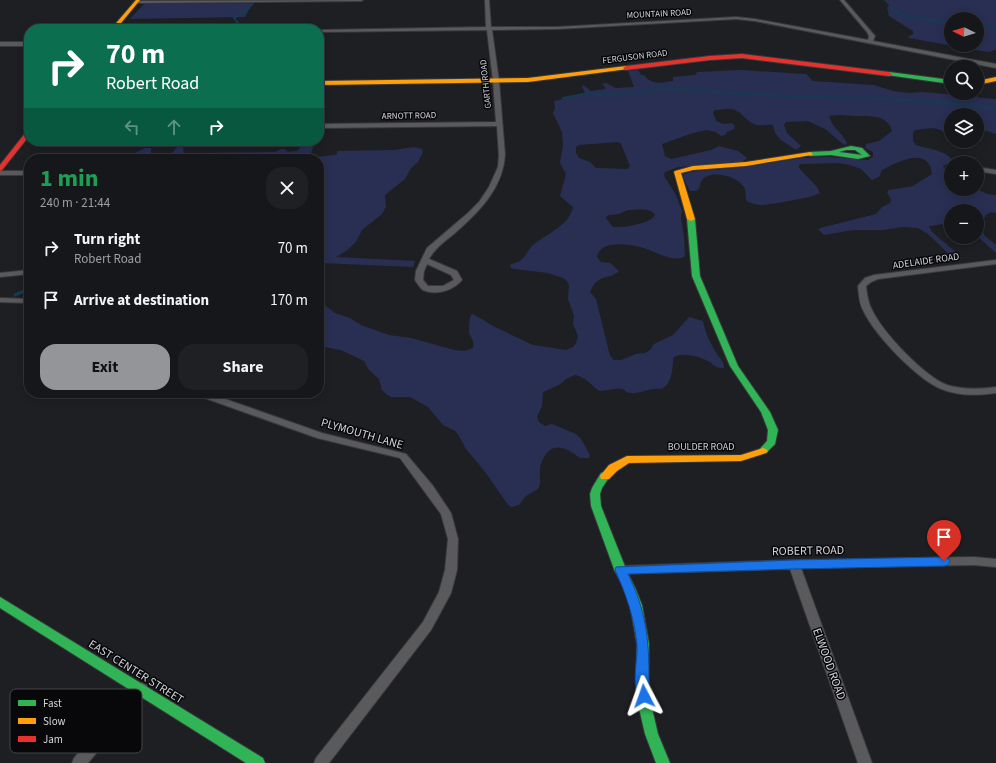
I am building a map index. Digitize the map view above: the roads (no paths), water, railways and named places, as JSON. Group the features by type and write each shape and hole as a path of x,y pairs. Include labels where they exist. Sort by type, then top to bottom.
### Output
{"street":[{"path":"117,24 137,1 361,0"},
{"name":"GARTH ROAD","path":"425,260 430,250 471,215 482,203 498,176 501,167 502,155 496,81 489,29 487,0"},
{"path":"842,0 869,31 872,36 870,43"},
{"name":"MOUNTAIN ROAD","path":"324,31 557,28 736,18 755,20 996,66"},
{"path":"0,44 24,44"},
{"name":"FERGUSON ROAD","path":"324,83 528,80 710,58 742,56 776,59 944,81"},
{"path":"984,82 996,79"},
{"name":"ARNOTT ROAD","path":"324,126 499,124"},
{"path":"0,168 24,139"},
{"name":"BOULDER ROAD","path":"663,763 656,748 646,717 642,685 643,645 638,614 632,593 620,570 613,547 596,509 594,496 600,481 613,468 627,460 741,458 762,452 772,442 773,430 765,412 734,366 696,276 692,222 676,172 686,169 745,164 803,155 832,153"},
{"path":"984,170 996,172"},
{"path":"0,173 24,173"},
{"path":"425,260 454,274 458,280 453,286 440,291 425,288 419,280 420,271 425,260"},
{"name":"ADELAIDE ROAD","path":"996,262 877,277 868,280 862,286 864,302 891,344 930,379 940,386 957,391 975,393 996,390"},
{"path":"0,275 24,273"},
{"path":"0,300 24,301"},
{"name":"PLYMOUTH LANE","path":"213,398 320,436 403,456 446,513 452,539 451,570 445,593 427,626 321,763"},
{"name":"ROBERT ROAD","path":"620,570 794,564 974,561 996,563"},
{"name":"ELWOOD ROAD","path":"794,564 865,763"},
{"name":"EAST CENTER STREET","path":"0,602 140,689"},
{"name":"EAST CENTER STREET","path":"142,690 258,763"},
{"path":"79,763 88,753"}],"waterway":[{"path":"235,24 238,23 234,18 246,11 253,3"},
{"path":"891,9 907,17 944,21"},
{"path":"984,26 996,28"},
{"path":"563,98 590,93 599,95 627,94 669,88 757,95 910,100 996,108"},
{"path":"15,295 24,290"}]}
